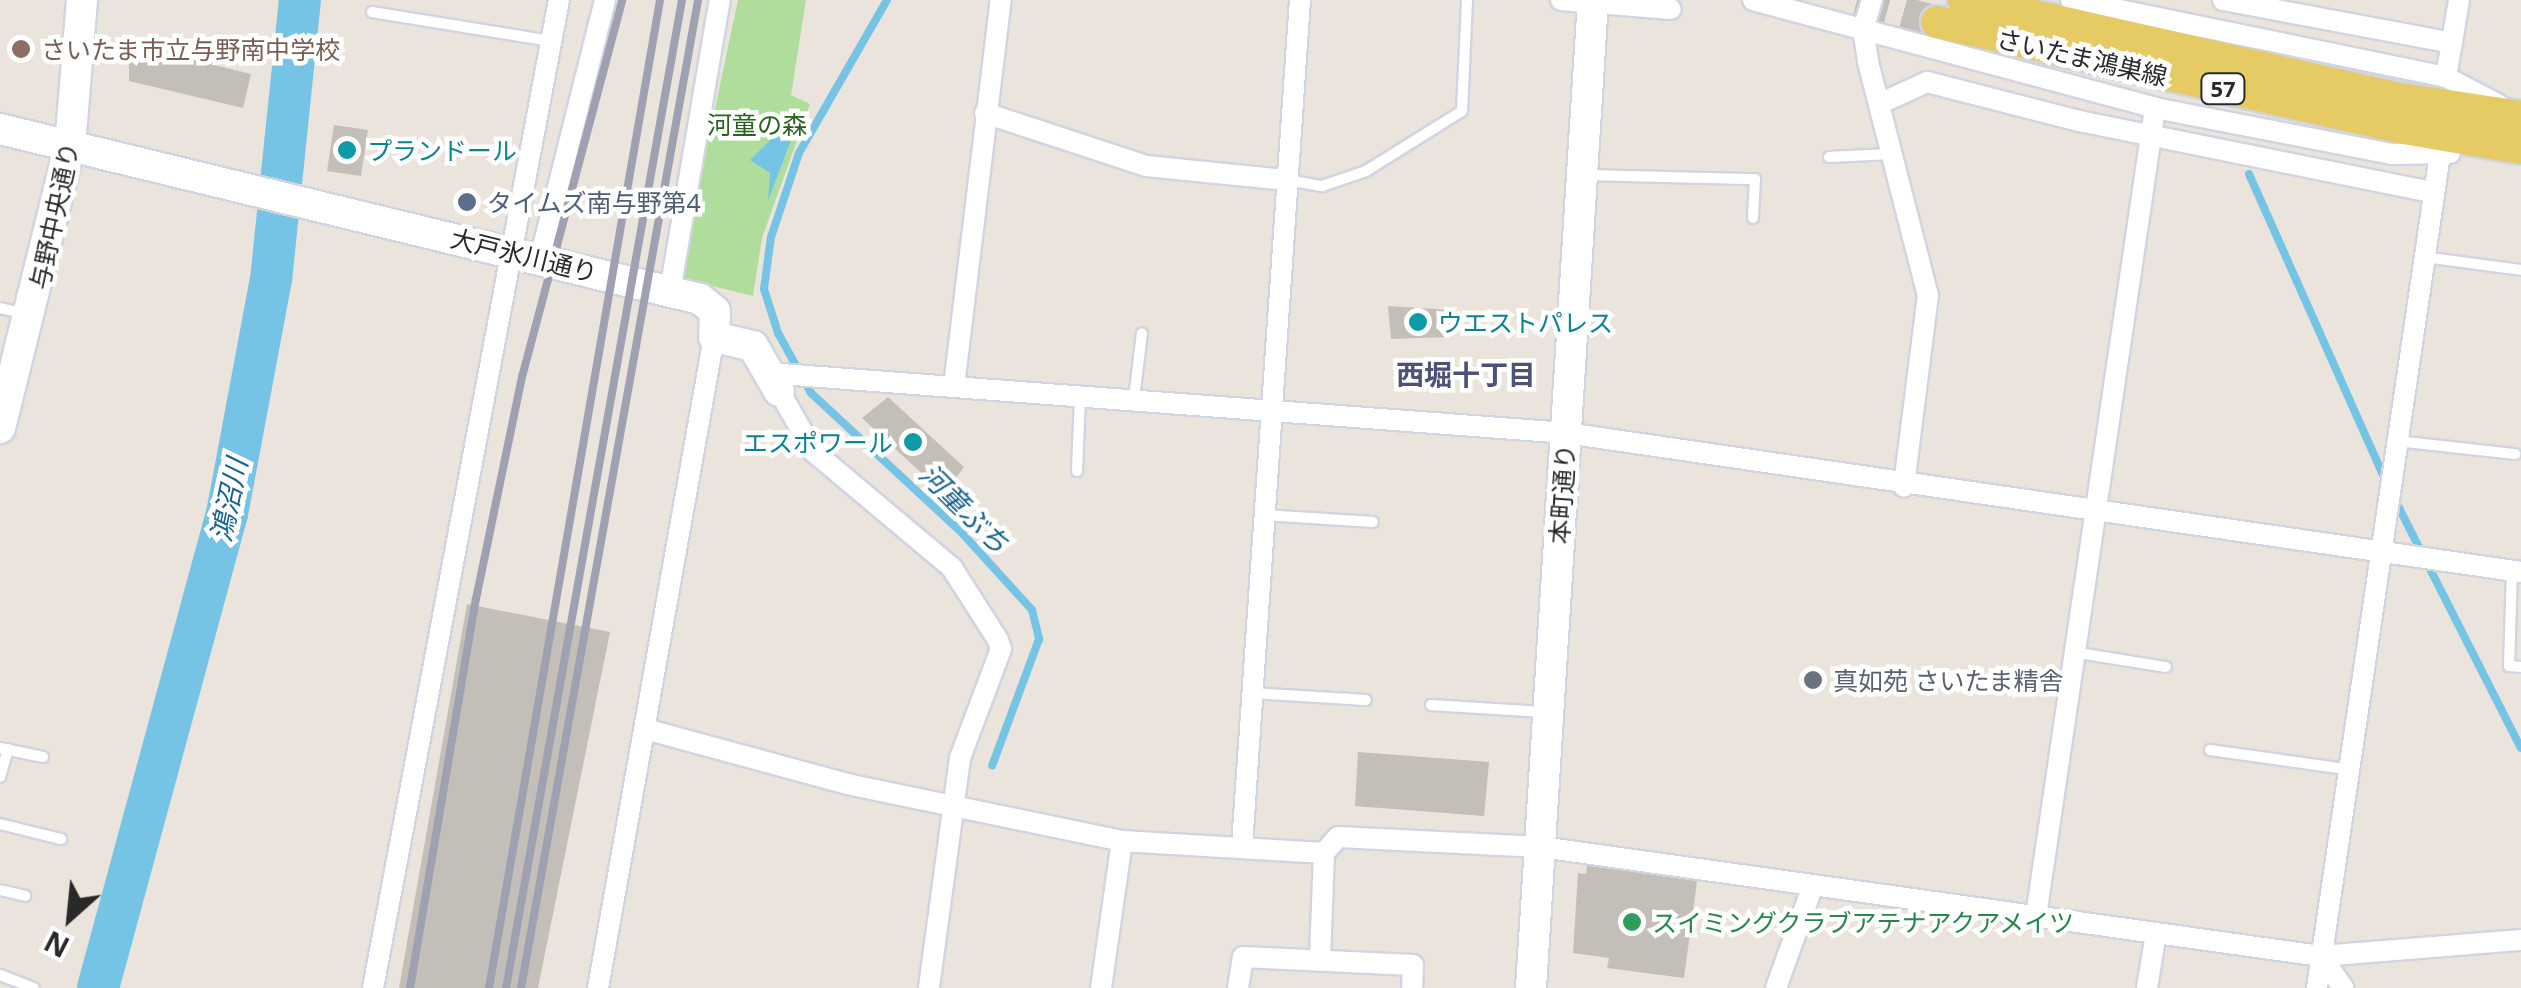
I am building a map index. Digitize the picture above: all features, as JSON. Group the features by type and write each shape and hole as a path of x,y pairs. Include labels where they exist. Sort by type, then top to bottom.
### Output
{"main road":[{"name":"さいたま鴻巣線","path":"1964,0 2381,95 2518,132"},
{"name":"さいたま鴻巣線","path":"1937,22 2518,132"}],"street":[{"name":"与野中央通り","path":"0,428 32,316 70,146 82,0"},
{"path":"527,256 559,0"},
{"path":"374,988 527,256 605,0"},
{"path":"670,292 720,0"},
{"path":"954,386 1001,0"},
{"path":"1242,846 1300,0"},
{"path":"1561,0 1671,10"},
{"path":"1752,0 2154,108 2391,154 2440,154 2518,132"},
{"path":"1872,0 1863,29 1928,295 1904,486"},
{"path":"2223,0 2452,42"},
{"path":"2446,77 2459,0"},
{"path":"2080,1 2446,77 2518,132"},
{"name":"本町通り","path":"1531,988 1593,2"},
{"path":"1879,104 1926,82 2150,136 2432,192"},
{"path":"2036,916 2154,108"},
{"path":"986,114 1146,166 1287,180"},
{"path":"0,129 70,146"},
{"name":"大戸氷川通り","path":"70,146 670,292 710,306 714,337"},
{"path":"2316,988 2440,154"},
{"path":"598,988 714,337 749,344 778,379 814,452 952,568 998,640 1000,650 960,758 930,988"},
{"path":"778,379 812,374 1566,432 1904,486 2516,572"},
{"path":"646,729 847,784 954,802 1122,841 1324,853"},
{"path":"1320,958 1324,853 1338,837 1541,847 2321,956 2521,940"},
{"path":"1101,988 1122,841"},
{"path":"1776,988 1813,885"},
{"path":"2148,988 2156,933"},
{"path":"1238,988 1244,956 1413,965 1412,988"},
{"path":"2321,956 2343,988"}],"lane":[{"path":"1287,180 1322,186 1366,171 1462,111 1467,0"},
{"path":"372,12 551,41"},
{"path":"1829,158 1891,154"},
{"path":"1580,175 1755,179 1753,218"},
{"path":"2424,257 2521,270"},
{"path":"0,308 32,316"},
{"path":"1134,398 1142,332"},
{"path":"1077,471 1080,395"},
{"path":"2397,441 2515,454"},
{"path":"1262,514 1373,522"},
{"path":"2516,572 2510,666 2521,668"},
{"path":"2072,652 2166,668"},
{"path":"1251,693 1366,700"},
{"path":"1430,705 1549,712"},
{"path":"0,777 4,748 43,757"},
{"path":"2210,750 2346,770"},
{"path":"0,824 61,839"},
{"path":"0,890 25,896"},
{"path":"0,975 34,988"}],"green space":[{"name":"河童の森","path":"738,0 806,0 791,95 810,104 762,238 753,296 679,278"}],"water":[{"path":"792,119 798,122 768,201 770,173 750,160"}],"building":[{"path":"137,46 251,74 243,108 129,81 129,51"},
{"name":"プランドール","path":"334,125 368,130 361,176 327,171"},
{"name":"ウエストパレス","path":"1388,306 1449,310 1447,337 1391,339"},
{"name":"エスポワール","path":"888,397 964,467 944,494 862,418"},
{"path":"467,604 610,632 538,988 399,988"},
{"path":"1358,752 1489,762 1484,816 1355,806"},
{"path":"1587,865 1697,881 1684,978 1607,968 1609,958 1573,953 1578,873 1586,874"}],"waterway":[{"name":"鴻沼川","path":"98,988 227,514 271,280 300,0"},
{"name":"河童ぶち","path":"887,0 799,153 771,237 764,289 778,333 811,393 962,533 1032,610 1039,639 992,766"},
{"path":"2249,174 2386,481"},
{"path":"2394,498 2521,748"}],"tunnel":[{"path":"1857,0 1937,22"}],"railway":[{"path":"410,988 476,599 522,377 622,0"},
{"path":"489,988 660,0"},
{"path":"506,988 682,0"},
{"path":"521,988 698,0"}],"place":[{"name":"さいたま市立与野南中学校","path":"21,49"},
{"name":"プランドール","path":"347,150"},
{"name":"タイムズ南与野第4","path":"467,202"},
{"name":"ウエストパレス","path":"1418,322"},
{"name":"エスポワール","path":"913,442"},
{"name":"真如苑 さいたま精舎","path":"1813,680"},
{"name":"スイミングクラブアテナアクアメイツ","path":"1632,922"}],"district":[{"name":"西堀十丁目","path":"1466,374"}]}
